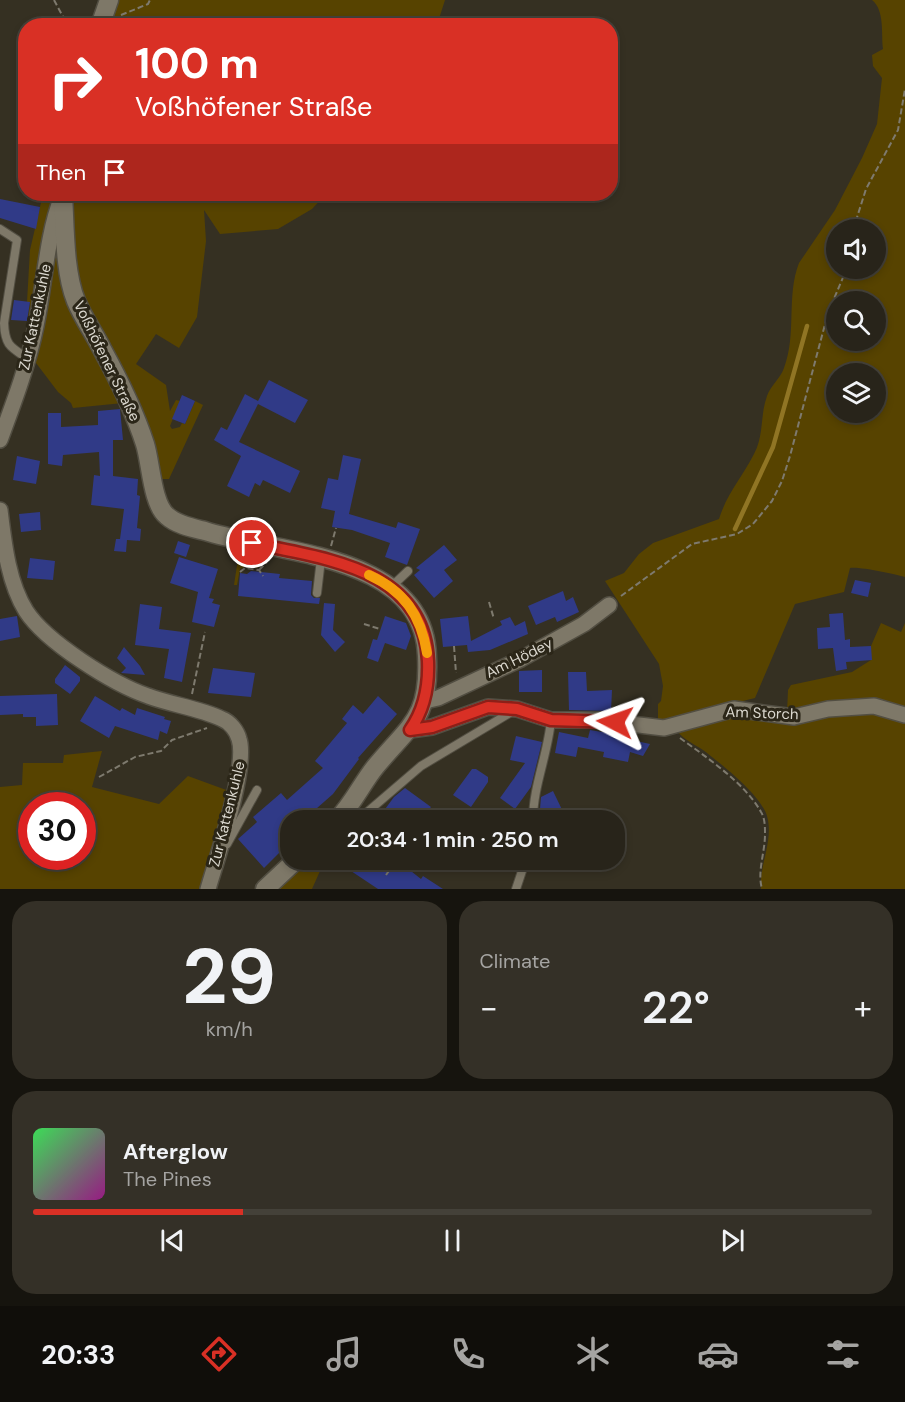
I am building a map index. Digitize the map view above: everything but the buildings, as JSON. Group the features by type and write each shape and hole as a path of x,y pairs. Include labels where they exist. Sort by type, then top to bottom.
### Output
{"street":[{"path":"103,18 109,0"},
{"name":"Zur Kattenkuhle","path":"0,440 36,327 49,237 61,201"},
{"name":"Voßhöfener Straße","path":"64,201 71,282 76,301 122,386 138,423 150,460 153,485 160,507 167,516 193,528 221,536 341,564 391,587 409,603 423,630 428,673 425,701 417,720 375,767 347,810"},
{"name":"Zur Kattenkuhle","path":"0,510 4,542 15,585 27,612 39,627 113,680 149,697 224,719 234,728 242,748 242,764 208,889"},
{"name":"Am Hödey","path":"425,701 438,698 461,685 521,659 584,624 609,605"},
{"name":"Am Storch","path":"410,730 432,727 488,707 517,709 551,720 597,720 664,728 734,709 794,717 828,709 874,706 905,715"},
{"path":"265,889 285,870"}],"lane":[{"path":"0,229 17,240 4,335 10,347 27,358"},
{"path":"317,594 321,558"},
{"path":"391,587 408,571"},
{"path":"370,810 421,766 517,709"},
{"path":"533,810 549,740 551,720"},
{"path":"214,869 257,790"},
{"path":"516,889 522,870"}],"path":[{"path":"54,0 64,18"},
{"path":"116,18 148,4 150,0"},
{"path":"856,219 866,189 898,130 905,89"},
{"path":"609,605 692,544 737,534 753,524 772,501 782,481 828,313 842,279"},
{"path":"259,570 266,562 269,562"},
{"path":"240,572 245,568 259,570 263,576"},
{"path":"489,602 494,619"},
{"path":"364,624 380,629"},
{"path":"189,709 206,632"},
{"path":"454,646 453,652 461,685"},
{"path":"99,777 135,757 161,750 172,740 213,726"},
{"path":"664,728 711,760 744,791 761,811 764,818 765,836 760,874 762,889"},
{"path":"386,875 390,870"}],"shaded area":[{"path":"115,0 445,0 439,18 109,18"},
{"path":"872,0 905,0 905,577 868,569 850,568 844,592 795,604 755,698 658,722 658,704 661,701 663,686 659,664 605,581 624,573 639,554 653,543 719,519 757,447 767,396 782,372 788,355 793,289 799,263 826,223 826,279 886,279 886,219 829,219 862,158 877,124 882,78 873,66 872,55 883,49 879,10"},
{"path":"41,201 54,201 43,231 41,259 25,346 23,344 30,303 27,302 30,250"},
{"path":"69,201 319,201 312,209 278,229 220,234 204,210 206,241 197,317 179,348 156,334 136,364 166,385 170,411 176,400 180,401 170,426 172,429 180,427 182,423 185,424 195,401 203,405 169,479 160,479 77,283"},
{"path":"55,225 63,265 123,403 73,408 33,359"},
{"path":"239,552 270,558 257,568 240,569 237,585 234,585"},
{"path":"881,623 901,632 905,623 905,710 787,713 788,690 791,685 852,672 871,660 871,646"},
{"path":"867,710 905,720 905,889 761,889 769,834 767,816 763,808 749,789 729,771 677,731 711,716"},
{"path":"102,751 92,787 159,804 188,776 229,791 202,889 0,889 0,787 22,785 23,763 63,763 64,755"},
{"path":"292,870 321,870 312,889 270,889"}],"waterway":[{"path":"735,529 773,447 807,326"}],"slow traffic":[{"path":"369,575 398,592 409,603 423,630 427,653"}],"route":[{"path":"252,543 315,556 341,564 383,582 409,603 423,630 428,673 425,701 410,730 432,727 477,709 501,706 551,720 615,722"}]}
